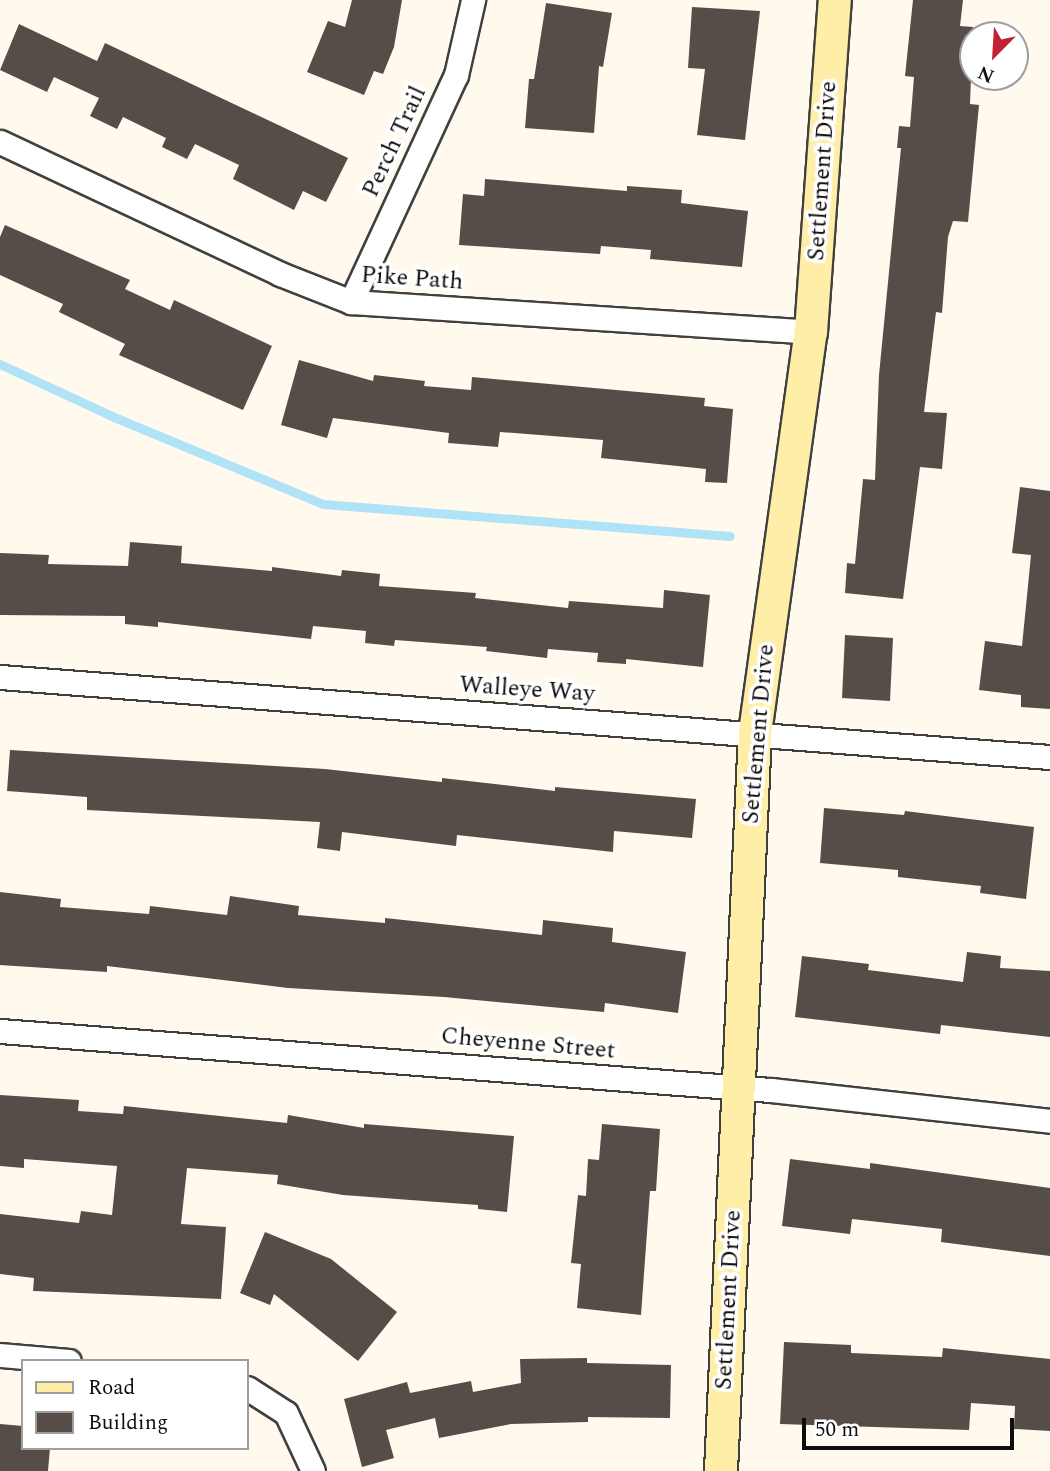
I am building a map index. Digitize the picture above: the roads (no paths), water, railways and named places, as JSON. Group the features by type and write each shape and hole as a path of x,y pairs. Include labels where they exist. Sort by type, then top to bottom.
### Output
{"street":[{"name":"Perch Trail","path":"351,302 456,75 473,0"},
{"name":"Settlement Drive","path":"721,1471 755,733 811,332 835,0"},
{"name":"Pike Path","path":"0,142 280,274 351,302 811,332"},
{"name":"Walleye Way","path":"0,677 1050,757"},
{"name":"Cheyenne Street","path":"0,1031 738,1088 1050,1121"},
{"path":"0,1355 46,1359"},
{"path":"248,1389 286,1413 313,1471"}],"waterway":[{"path":"0,364 114,417 323,504 730,536"}]}
